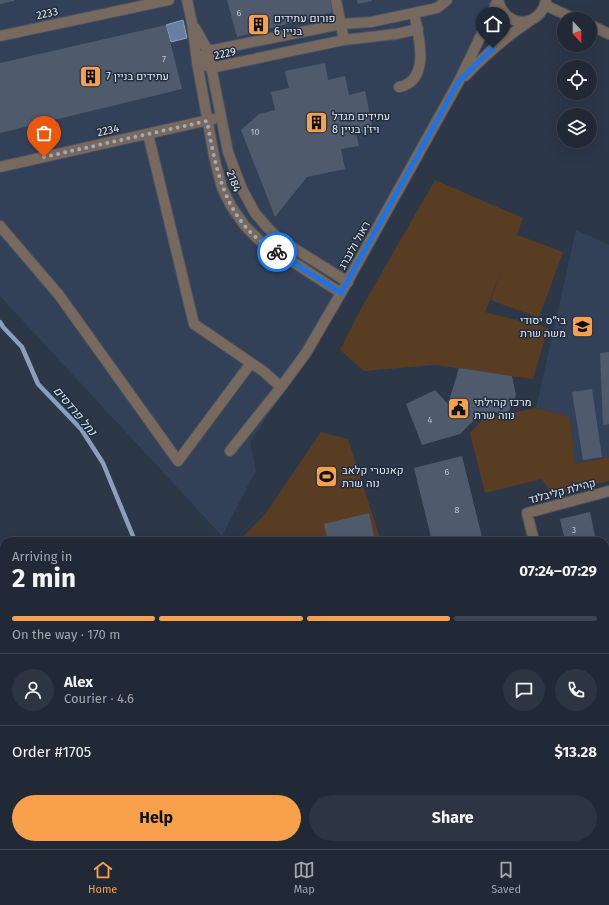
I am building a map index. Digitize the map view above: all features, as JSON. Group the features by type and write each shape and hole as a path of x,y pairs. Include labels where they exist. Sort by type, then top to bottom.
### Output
{"street":[{"name":"2233","path":"0,36 169,0"},
{"name":"2184","path":"187,0 214,156 222,188 231,206 245,226 259,240 341,293"},
{"path":"336,0 344,40"},
{"name":"2229","path":"418,29 396,34 344,40 211,68 197,62 208,51 341,24 371,22 414,13 437,8 447,0"},
{"path":"498,0 504,14 510,18 516,21 524,22 532,20"},
{"name":"ראול ולנברג","path":"230,451 306,353 348,282 459,81 498,0"},
{"path":"546,3 562,12"},
{"name":"ראול ולנברג","path":"459,81 503,40 537,17 546,3"},
{"path":"398,88 404,86 417,75 421,49 414,13"},
{"name":"2184","path":"192,23 208,51 228,152 242,189 255,213 266,227 279,238 348,282"},
{"path":"597,29 609,34"},
{"name":"2234","path":"0,166 221,118"},
{"path":"148,134 194,324 251,363 281,387"},
{"path":"0,226 59,295 178,461 251,363"},
{"name":"קהילת קליבלנד","path":"533,537 527,513 609,491"}],"shaded area":[{"path":"0,0 495,0 459,77 369,254 312,350 250,442 256,470 222,536 0,296"},
{"path":"183,20 187,38 171,42 166,25"},
{"path":"435,180 523,218 517,235 563,252 539,318 491,300 501,272 485,312 548,328 533,379 435,365 364,371 340,350 358,314"},
{"name":"בי\"ס יסודי משה שרת","path":"576,230 609,245 609,457 575,464 570,417 536,408"},
{"path":"536,408 570,417 575,464 609,457 609,481 552,495 542,479 485,493 470,433 484,418"},
{"name":"קאנטרי קלאב נוה שרת","path":"321,432 348,439 380,537 243,537 266,513"}],"building":[{"path":"0,0 14,0 14,1 0,4"},
{"name":"פורום עתידים בניין 6","path":"227,0 331,0 334,12 237,37"},
{"path":"357,0 372,0 372,1 358,4"},
{"name":"עתידים בניין 7","path":"166,25 182,89 0,133 0,63"},
{"name":"עתידים מגדל ויז'ן בניין 8","path":"325,63 328,80 345,76 349,95 365,91 373,130 356,134 359,146 341,149 345,169 307,177 275,217 241,130 259,114 275,110 271,92 289,88 285,71"},
{"path":"609,352 609,424 603,425 600,353"},
{"name":"מרכז קהילתי נווה שרת","path":"459,368 512,376 516,395 508,413 482,412 460,434 422,445 406,404 435,390 448,404"},
{"path":"592,389 602,457 583,460 572,392"},
{"path":"462,456 482,537 431,537 414,468"},
{"path":"590,512 595,537 564,537 560,519"},
{"path":"369,513 374,537 327,537 324,524"}],"waterway":[{"name":"נחל פרדסים","path":"0,322 22,347 38,384 81,429 103,463 133,537"}],"way so far":[{"path":"44,157 207,121 222,188 231,206 245,226 259,240 277,252"}],"place":[{"name":"פורום עתידים בניין 6","path":"259,24"},
{"name":"עתידים בניין 7","path":"90,76"},
{"name":"עתידים מגדל ויז'ן בניין 8","path":"316,122"},
{"name":"בי\"ס יסודי משה שרת","path":"582,326"},
{"name":"מרכז קהילתי נווה שרת","path":"459,408"},
{"name":"קאנטרי קלאב נוה שרת","path":"326,476"}],"route":[{"path":"277,252 341,293 459,81 493,48"}]}
